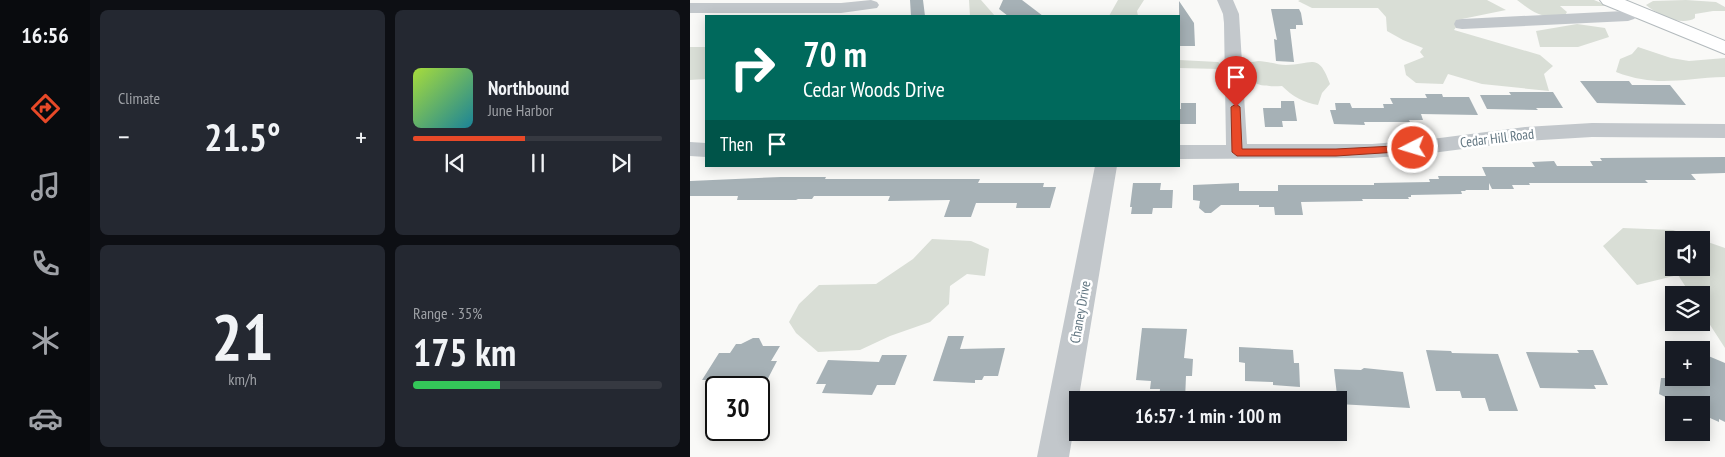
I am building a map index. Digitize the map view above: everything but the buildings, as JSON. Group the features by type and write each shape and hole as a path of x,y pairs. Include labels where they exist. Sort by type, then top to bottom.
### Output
{"main road":[{"path":"1611,0 1725,48"}],"street":[{"path":"1226,0 1232,23 1237,152"},
{"path":"690,8 870,7"},
{"path":"1462,24 1628,16 1635,11"},
{"name":"Cedar Hill Road","path":"1180,152 1372,152 1523,134 1592,130 1725,131"},
{"path":"690,149 705,150"},
{"name":"Chaney Drive","path":"1052,457 1106,167"}],"shaded area":[{"path":"969,0 981,0 994,15 970,15"},
{"path":"1118,0 1144,0 1137,11 1138,15 1110,15"},
{"path":"1487,0 1506,10 1462,19 1454,30 1540,55 1553,66 1544,74 1549,91 1482,84 1448,74 1443,84 1416,83 1406,75 1404,65 1424,57 1420,52 1423,48 1387,31 1386,17 1378,8 1312,8 1298,1"},
{"path":"1517,0 1594,0 1609,6 1560,6 1567,12 1565,15 1551,17 1534,12"},
{"path":"1686,0 1716,2 1725,7 1725,11 1695,14 1695,18 1683,21 1669,18 1646,5 1653,1"},
{"path":"1577,24 1605,28 1609,37 1578,47 1540,47 1536,31"},
{"path":"690,47 705,47 705,79 690,80"},
{"path":"1638,47 1671,58 1689,61 1725,58 1725,77 1658,81 1631,77 1616,72 1620,59 1632,54"},
{"path":"1180,60 1218,62 1222,65 1219,69 1180,68"},
{"path":"1258,61 1286,65 1308,62 1318,63 1330,84 1322,93 1318,105 1308,103 1294,96 1282,86 1262,85 1251,81 1247,77 1242,64"},
{"path":"1623,228 1676,231 1665,231 1665,276 1674,276 1637,285 1603,246"},
{"path":"932,239 971,241 989,249 985,276 967,274 950,286 949,304 930,322 890,336 860,350 818,352 796,333 789,322 799,304 819,285 876,284 913,259"},
{"path":"1710,243 1725,248 1725,348 1710,325 1710,286 1685,286 1679,276 1710,276"}],"route":[{"path":"1236,107 1237,152 1336,153 1413,148"}]}
